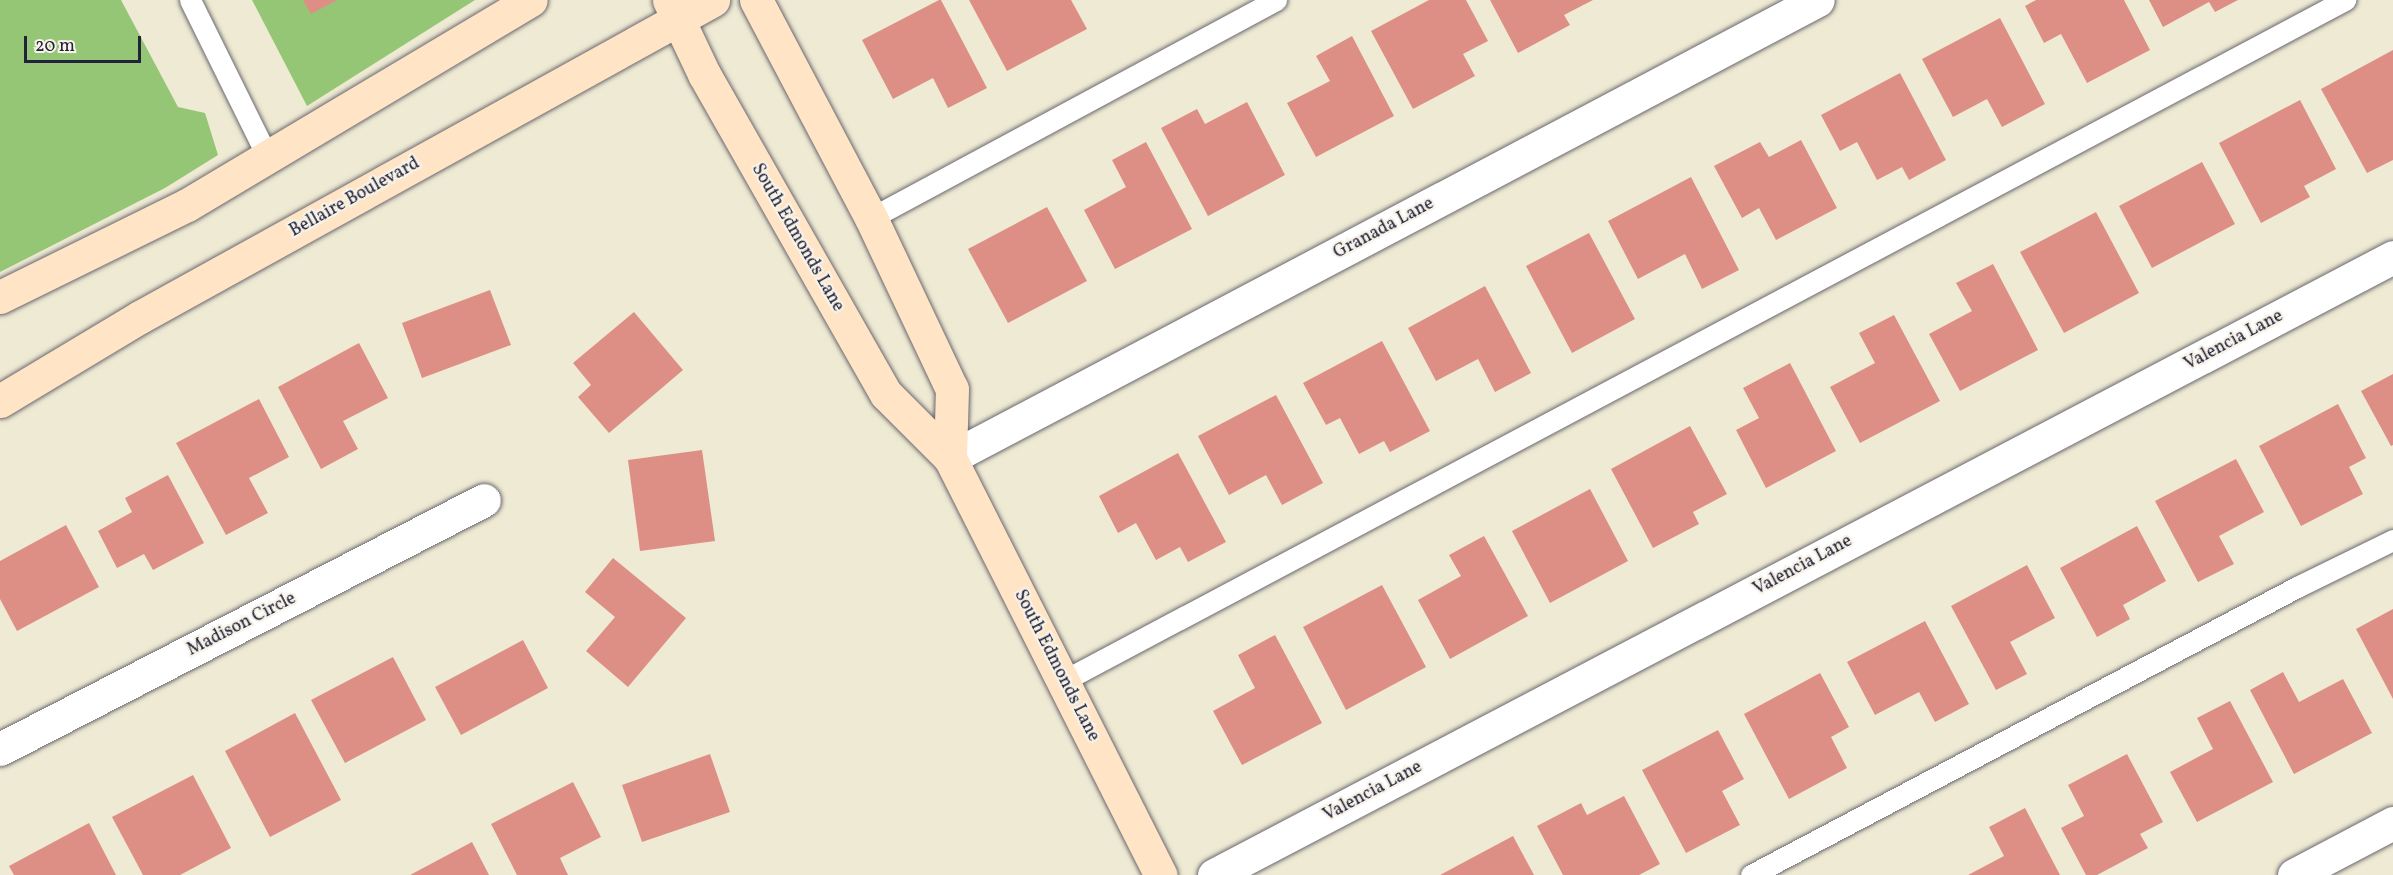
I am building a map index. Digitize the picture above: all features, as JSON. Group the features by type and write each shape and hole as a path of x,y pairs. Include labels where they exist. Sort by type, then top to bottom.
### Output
{"street":[{"path":"0,297 187,205 531,0"},
{"name":"Bellaire Boulevard","path":"0,401 140,317 673,10 713,0"},
{"name":"South Edmonds Lane","path":"756,0 871,218 952,389 950,458"},
{"name":"Granada Lane","path":"950,458 1818,0"},
{"name":"South Edmonds Lane","path":"673,10 704,74 886,394 950,458 1161,875"},
{"name":"Valencia Lane","path":"1214,875 2393,257"},
{"name":"Madison Circle","path":"0,749 484,500"},
{"path":"2294,875 2393,823"}],"lane":[{"path":"190,0 267,156"},
{"path":"871,218 1276,0"},
{"path":"1063,681 2345,0"},
{"path":"1751,875 2297,587 2393,540"}],"green space":[{"path":"0,0 121,0 178,107 205,113 218,155 165,188 0,272"},
{"path":"252,0 475,0 307,106"}],"building":[{"path":"303,0 337,0 311,14"},
{"path":"939,0 987,88 948,108 933,78 893,99 862,40"},
{"path":"969,0 1071,0 1087,29 1007,71"},
{"path":"1429,0 1466,0 1488,41 1463,54 1475,76 1413,109 1371,31"},
{"path":"1490,0 1593,0 1564,15 1570,25 1518,53"},
{"path":"2036,0 2124,0 2150,50 2087,83 2061,34 2044,43 2025,6"},
{"path":"2149,0 2238,0 2215,12 2209,2 2163,27"},
{"path":"2000,18 2045,104 2002,127 1987,99 1953,117 1922,59"},
{"path":"1352,36 1394,116 1316,157 1287,103 1330,81 1316,56"},
{"path":"2393,50 2393,160 2367,173 2321,89"},
{"path":"1900,73 1946,160 1909,180 1902,167 1877,180 1857,142 1840,151 1821,115"},
{"path":"2300,100 2336,169 2304,186 2310,197 2261,223 2219,143"},
{"path":"1247,102 1285,175 1208,216 1161,128 1197,109 1205,124"},
{"path":"1801,140 1837,208 1776,240 1759,208 1742,218 1714,166 1760,142 1769,157"},
{"path":"1146,142 1192,229 1115,269 1084,210 1126,187 1112,160"},
{"path":"2202,162 2235,224 2152,268 2119,206"},
{"path":"1691,177 1739,270 1702,289 1685,254 1638,279 1608,221"},
{"path":"1047,207 1087,281 1008,323 968,249"},
{"path":"2096,212 2139,293 2064,333 2020,252"},
{"path":"1589,233 1635,319 1572,353 1526,266"},
{"path":"1993,264 2038,350 1960,391 1929,334 1972,311 1956,283"},
{"path":"1485,286 1531,373 1495,392 1478,359 1436,381 1408,328"},
{"path":"490,290 511,345 422,378 402,323"},
{"path":"634,312 683,370 609,433 578,397 591,385 573,363"},
{"path":"1894,315 1940,401 1860,443 1830,387 1875,363 1859,333"},
{"path":"1382,341 1430,431 1390,452 1384,441 1359,454 1340,418 1326,425 1303,383"},
{"path":"359,343 388,398 343,421 358,449 321,469 278,387"},
{"path":"1790,363 1836,451 1766,488 1736,430 1759,418 1743,388"},
{"path":"2393,374 2393,445 2391,446 2361,391"},
{"path":"1276,395 1323,483 1282,505 1266,475 1229,495 1198,436"},
{"path":"259,399 289,457 249,478 268,513 226,535 176,443"},
{"path":"2338,404 2366,458 2349,467 2363,494 2301,526 2259,446"},
{"path":"1690,426 1727,494 1693,512 1699,524 1653,548 1611,469"},
{"path":"702,450 715,541 640,551 628,460"},
{"path":"1178,453 1226,542 1188,562 1180,547 1156,560 1136,523 1118,533 1099,496"},
{"path":"2236,459 2264,512 2219,536 2234,564 2198,582 2155,501"},
{"path":"168,475 204,543 153,570 144,554 117,568 98,531 132,512 125,498"},
{"path":"1590,489 1628,561 1550,603 1512,531"},
{"path":"66,525 99,587 17,631 0,599 0,561"},
{"path":"2137,526 2166,581 2123,605 2130,619 2097,637 2060,568"},
{"path":"1484,536 1528,616 1450,659 1418,600 1461,576 1449,555"},
{"path":"613,558 686,618 628,687 586,651 615,617 585,592"},
{"path":"2027,565 2055,618 2010,642 2027,674 1996,690 1951,606"},
{"path":"1382,585 1426,667 1346,710 1303,627"},
{"path":"2393,609 2393,699 2356,629"},
{"path":"1925,621 1969,704 1935,722 1919,692 1875,715 1847,662"},
{"path":"1275,635 1322,723 1242,765 1213,711 1255,688 1238,655"},
{"path":"523,640 548,688 461,735 435,687"},
{"path":"393,657 426,720 345,763 311,700"},
{"path":"2283,672 2299,702 2343,679 2372,733 2294,774 2250,690"},
{"path":"1820,673 1849,727 1831,737 1847,768 1789,799 1744,714"},
{"path":"2230,701 2273,782 2197,822 2170,772 2213,749 2197,718"},
{"path":"295,713 341,800 270,837 225,751"},
{"path":"1718,730 1744,779 1722,791 1740,825 1686,853 1642,770"},
{"path":"710,754 730,812 642,842 622,785"},
{"path":"2127,754 2163,822 2140,834 2148,848 2097,875 2086,875 2061,828 2084,816 2068,785"},
{"path":"193,775 231,848 180,875 143,875 112,817"},
{"path":"573,782 601,837 560,858 568,875 517,875 491,824"},
{"path":"1624,796 1660,864 1639,875 1563,875 1537,826 1581,803 1587,815"},
{"path":"2025,808 2060,875 1968,875 2004,856 1989,827"},
{"path":"89,823 116,875 14,875 9,866"},
{"path":"1513,836 1534,875 1440,875"},
{"path":"472,842 489,875 410,875"}]}
